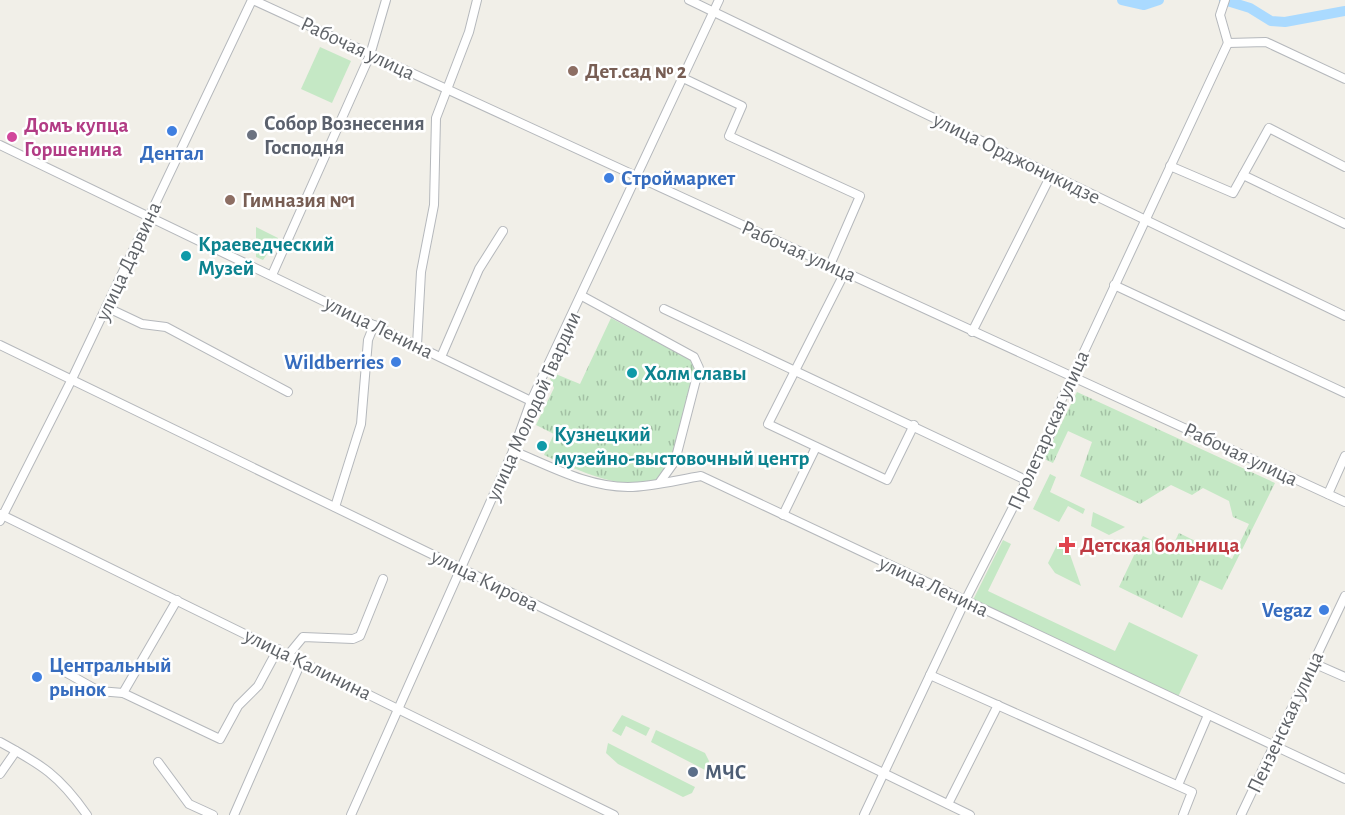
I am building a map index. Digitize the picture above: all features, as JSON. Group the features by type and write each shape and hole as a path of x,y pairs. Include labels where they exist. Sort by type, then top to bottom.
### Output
{"street":[{"name":"Рабочая улица","path":"253,0 1345,502"},
{"name":"улица Дарвина","path":"1,517 72,379 253,0"},
{"path":"272,275 370,55 386,0"},
{"path":"417,345 421,272 434,205 436,118 448,90 477,0"},
{"name":"улица Орджоникидзе","path":"689,0 1345,316"},
{"name":"улица Молодой Гвардии","path":"351,815 513,451 531,401 719,0"},
{"path":"1225,0 1220,15 1228,43 1266,42 1345,79"},
{"name":"Пролетарская улица","path":"864,815 965,601 1051,433 1072,376 1228,43"},
{"path":"683,78 742,106 729,136 860,196 830,266"},
{"path":"1170,166 1233,193 1269,128 1345,167"},
{"name":"улица Ленина","path":"0,145 531,401"},
{"path":"972,332 1051,175"},
{"path":"1243,175 1345,224"},
{"path":"441,357 479,269 502,231"},
{"path":"845,272 768,424 887,480 914,425"},
{"path":"1114,285 1345,393"},
{"path":"582,296 694,357 699,368 675,461 660,483"},
{"path":"106,307 142,324 166,327 288,392"},
{"path":"664,309 914,425 1028,481"},
{"path":"335,507 361,424 368,340 374,325"},
{"name":"улица Кирова","path":"0,345 970,815"},
{"path":"783,515 816,447"},
{"name":"улица Ленина","path":"513,451 588,481 608,486 642,486 701,476 1345,779"},
{"path":"1328,494 1345,456"},
{"name":"улица Калинина","path":"1,517 302,660 614,815"},
{"path":"289,654 303,637 316,635 353,639 360,636 383,579"},
{"name":"Пензенская улица","path":"1241,815 1345,596"},
{"path":"123,693 177,600"},
{"path":"56,667 99,691 123,693 220,739 238,706 258,686 278,649"},
{"path":"234,815 302,660"},
{"path":"1314,663 1345,677"},
{"path":"930,675 1192,792 1183,815"},
{"path":"948,804 999,705"},
{"path":"1178,785 1208,715"},
{"path":"0,742 63,782 87,815"},
{"path":"0,774 16,751"},
{"path":"158,762 189,804 213,815"}],"green space":[{"path":"320,47 351,61 332,103 301,89"},
{"path":"256,227 278,238 263,260 256,257"},
{"path":"611,318 691,360 695,368 671,462 666,471 655,480 641,484 606,480 544,455 554,434 536,425 554,388 549,376 551,372 580,384"},
{"path":"1077,392 1275,483 1222,590 1200,580 1182,618 1119,587 1143,536 1171,549 1179,533 1232,559 1249,524 1233,517 1229,501 1203,488 1192,495 1171,485 1140,504 1080,476 1092,442 1068,431 1053,463 1044,459"},
{"path":"1050,474 1056,477 1050,492 1085,509 1083,514 1068,506 1059,522 1033,509"},
{"path":"1093,512 1125,527 1109,535 1091,526"},
{"path":"1003,540 1011,544 988,591 1115,651 1129,622 1198,655 1178,697 973,600"},
{"path":"1059,541 1067,546 1081,586 1055,573 1048,563"},
{"path":"622,715 650,728 646,736 626,726 621,736 612,731"},
{"path":"656,730 705,753 709,761 707,771 651,742"},
{"path":"608,743 695,787 692,793 683,797 618,764 606,753"}],"waterway":[{"path":"1122,0 1144,5 1159,0"},
{"path":"1224,0 1250,8 1271,21 1285,22 1345,11"}],"place":[{"name":"Дет.сад № 2","path":"573,71"},
{"name":"Дентал","path":"172,131"},
{"name":"Собор Вознесения Господня","path":"252,135"},
{"name":"Домъ купца Горшенина","path":"12,137"},
{"name":"Строймаркет","path":"609,178"},
{"name":"Гимназия №1","path":"230,200"},
{"name":"Краеведческий Музей","path":"186,256"},
{"name":"Wildberries","path":"396,362"},
{"name":"Холм славы","path":"632,373"},
{"name":"Кузнецкий музейно-выстовочный центр","path":"542,446"},
{"name":"Детская больница","path":"1067,545"},
{"name":"Vegaz","path":"1324,610"},
{"name":"Центральный рынок","path":"37,677"},
{"name":"МЧС","path":"693,772"}]}
